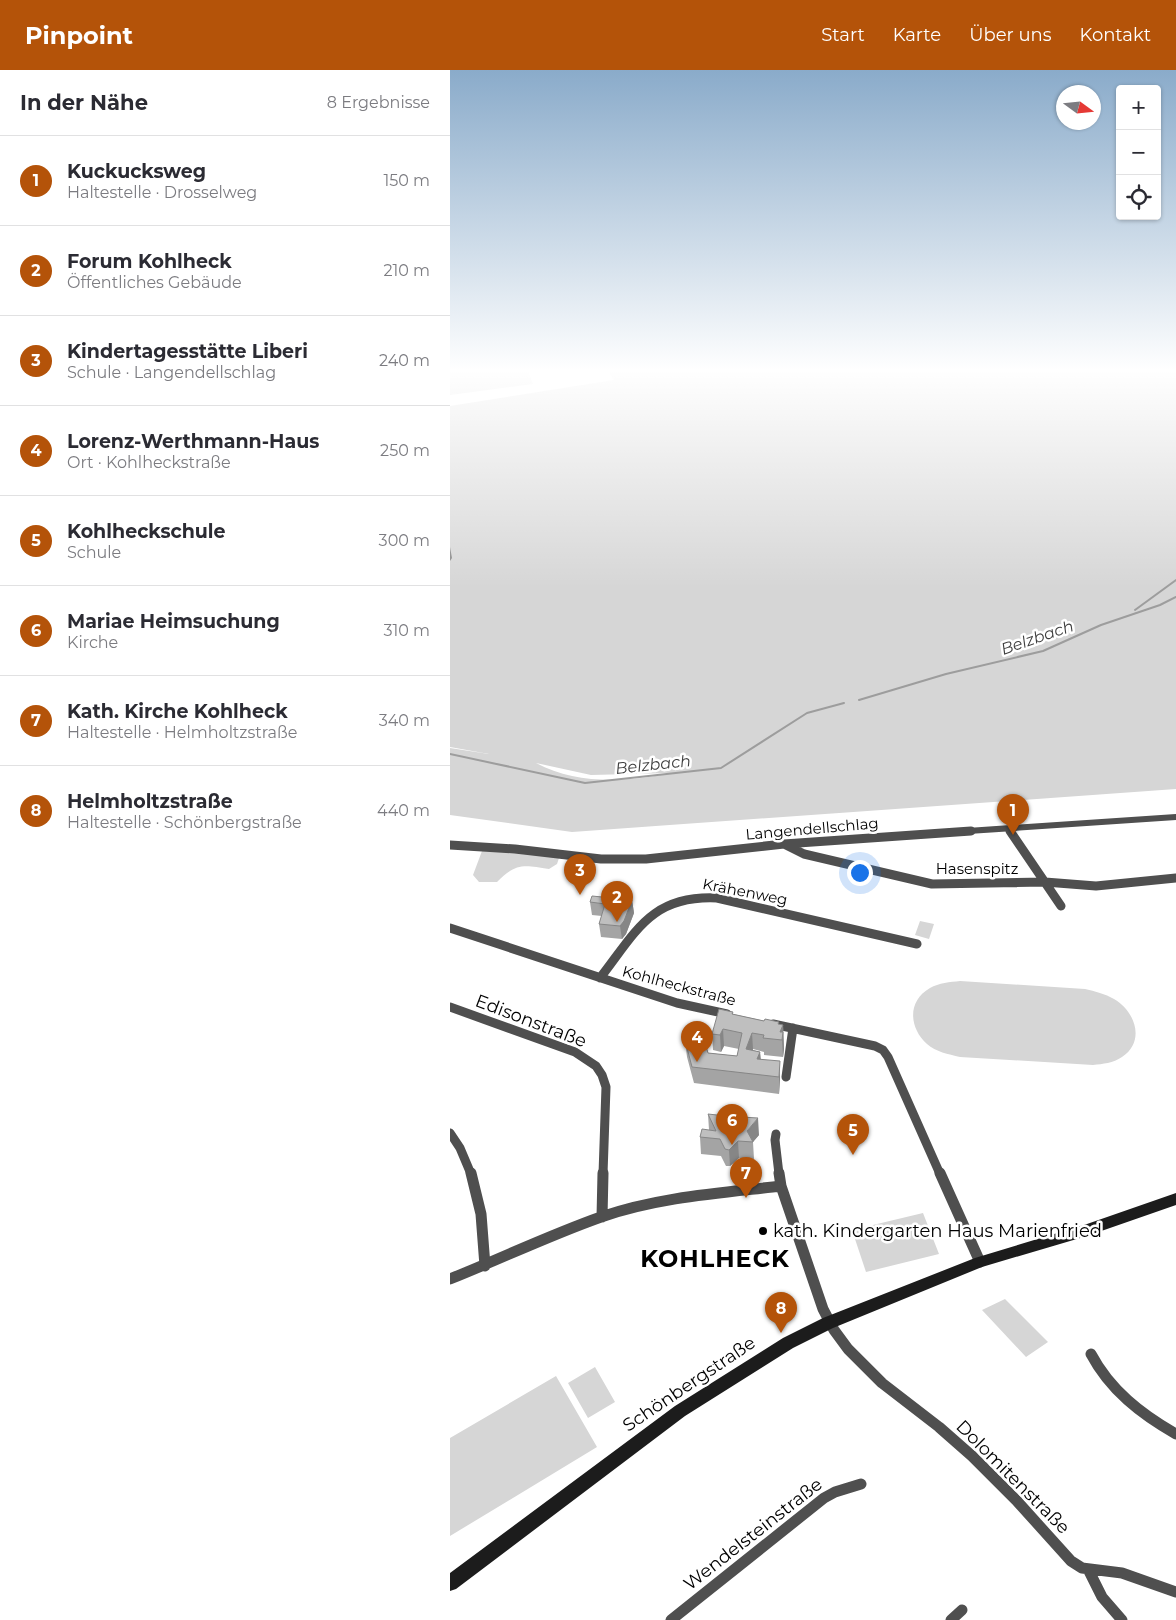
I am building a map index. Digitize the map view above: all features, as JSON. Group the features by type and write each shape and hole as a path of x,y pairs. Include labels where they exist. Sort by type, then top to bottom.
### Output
{"street":[{"name":"Langendellschlag","path":"450,845 515,849 577,857 625,860 784,844 1176,817"},
{"path":"1009,830 1061,906"},
{"name":"Hasenspitz","path":"784,844 804,854 932,884 1045,882 1096,886 1176,878"},
{"name":"Krähenweg","path":"600,978 652,915 675,900 694,896 717,898 917,944"},
{"name":"Kohlheckstraße","path":"450,928 677,1003 735,1016"},
{"name":"Edisonstraße","path":"450,1008 575,1052 596,1066 602,1075 606,1087 602,1217"},
{"path":"764,1022 875,1046 883,1050 888,1056 980,1262"},
{"path":"786,1077 793,1028"},
{"path":"450,1133 464,1156 478,1196 483,1222 485,1266"},
{"name":"Dolomitenstraße","path":"776,1134 775,1140 781,1186 828,1322 845,1349 955,1440 1001,1484 1070,1561 1088,1569"},
{"path":"450,1279 602,1217 659,1202 698,1195 781,1186"},
{"name":"Schönbergstraße","path":"450,1583 680,1412 788,1343 828,1322 980,1262 1087,1230 1176,1199"},
{"path":"1091,1354 1108,1382 1123,1396 1176,1434"},
{"name":"Wendelsteinstraße","path":"671,1620 824,1498 835,1492 861,1484"},
{"path":"1088,1569 1122,1573 1176,1592"},
{"path":"1088,1569 1102,1597 1122,1620"},
{"path":"951,1620 962,1610"}],"shaded area":[{"path":"450,443 1176,443 1176,789 572,832 450,815 450,748 489,754 450,747","holes":["536,763 591,775 671,773 620,780 602,780 568,775"]},
{"path":"482,851 525,853 559,858 557,864 549,869 520,867 509,871 497,882 479,882 473,875"},
{"path":"920,921 934,924 929,939 915,935"},
{"path":"960,981 1085,989 1104,994 1121,1004 1132,1018 1136,1035 1134,1043 1119,1059 1093,1065 960,1057 942,1052 931,1047 921,1038 914,1023 914,1007 917,1000 930,988"},
{"path":"923,1213 939,1254 866,1272 852,1230"},
{"path":"1005,1299 1048,1342 1026,1357 982,1310"},
{"path":"595,1367 615,1402 588,1418 568,1383"},
{"path":"556,1376 597,1447 450,1536 450,1438"}],"building":[{"path":"592,896 632,900 624,921 620,926 599,924 605,904 590,902"},
{"path":"719,1009 764,1021 765,1019 779,1022 778,1024 783,1025 780,1032 783,1032 782,1040 763,1038 764,1035 752,1033 746,1049 760,1052 757,1059 780,1061 779,1077 692,1067 685,1040 703,1036 708,1053 737,1056 742,1033 723,1029 720,1035 712,1034"},
{"path":"735,1106 741,1117 758,1118 747,1131 753,1142 738,1141 729,1150 725,1149 720,1139 700,1137 702,1129 716,1131 708,1114 726,1116"}],"waterway":[{"path":"1135,610 1176,580"},
{"name":"Belzbach","path":"859,700 946,674 1043,651 1101,625 1160,605 1176,597"},
{"name":"Belzbach","path":"450,754 585,783 721,768 807,713 844,703"}],"place":[{"name":"Kuckucksweg","path":"1013,835"},
{"name":"Kindertagesstätte Liberi","path":"580,895"},
{"name":"Forum Kohlheck","path":"617,922"},
{"name":"Lorenz-Werthmann-Haus","path":"697,1062"},
{"name":"Mariae Heimsuchung","path":"732,1145"},
{"name":"Kohlheckschule","path":"853,1155"},
{"name":"Kath. Kirche Kohlheck","path":"746,1198"},
{"name":"kath. Kindergarten Haus Marienfried","path":"763,1231"},
{"name":"Helmholtzstraße","path":"781,1333"}],"district":[{"name":"KOHLHECK","path":"715,1259"}]}
